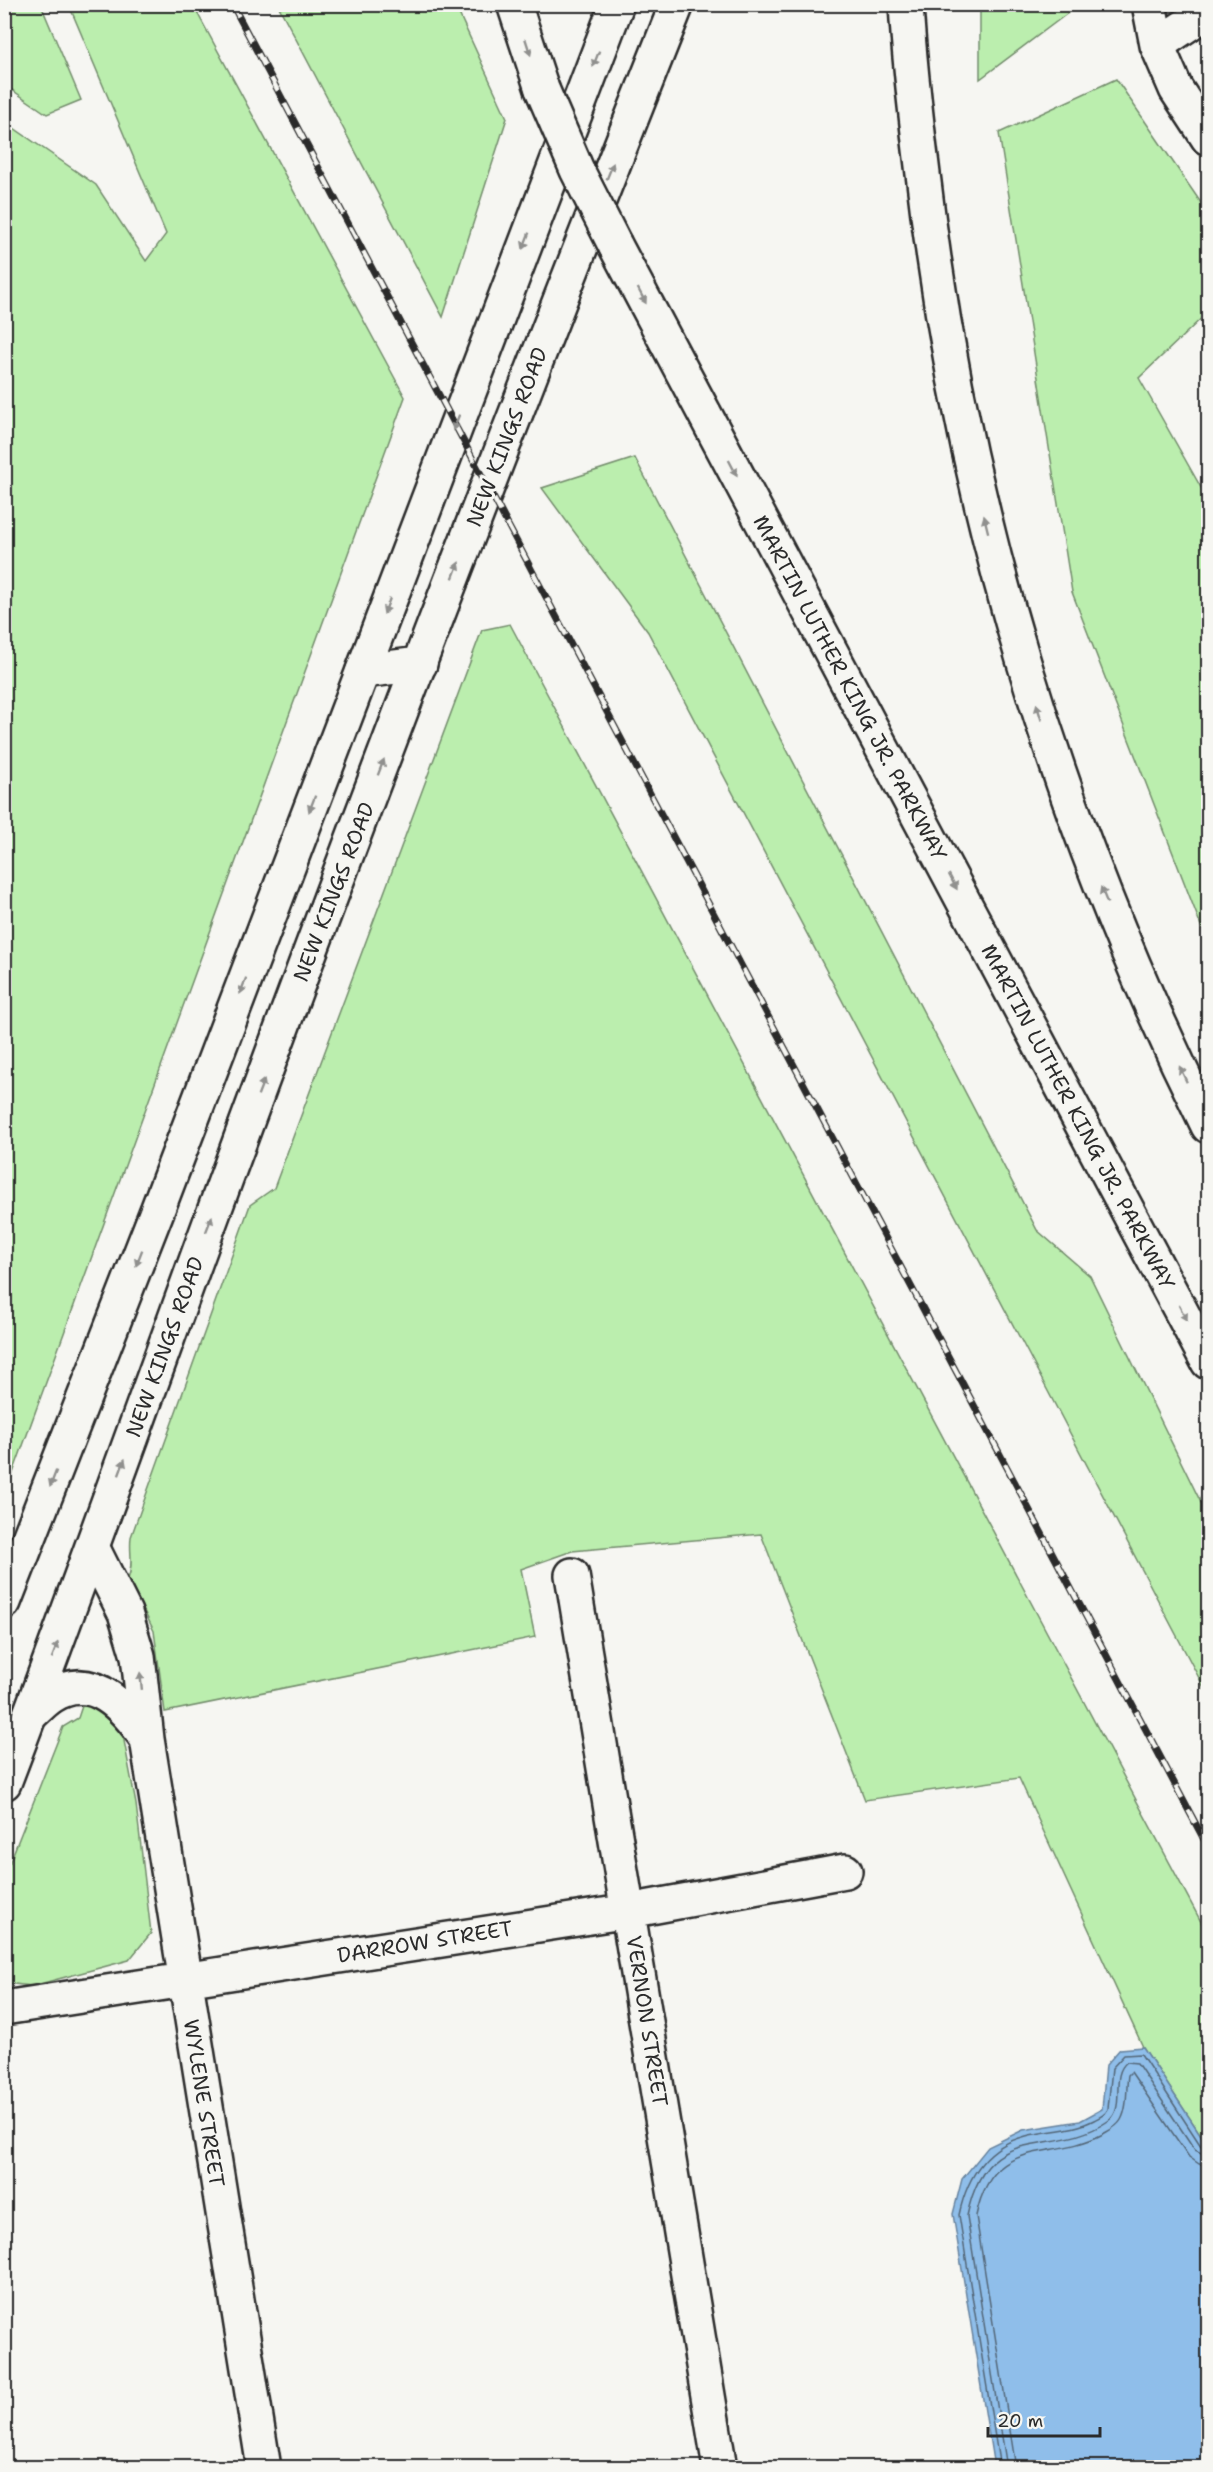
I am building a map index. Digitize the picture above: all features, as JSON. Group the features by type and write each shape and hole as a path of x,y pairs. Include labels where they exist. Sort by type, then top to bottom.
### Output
{"main road":[{"name":"MARTIN LUTHER KING JR. PARKWAY","path":"514,4 542,88 577,170 1209,1362"},
{"path":"4,1602 158,1211 617,4"},
{"name":"NEW KINGS ROAD","path":"4,1784 93,1549 205,1235 420,664 566,284 677,4"},
{"path":"906,4 933,267 958,406 1009,612 1048,740 1085,848 1137,977 1209,1126"},
{"path":"1149,4 1156,45 1176,89 1209,138"},
{"path":"1156,45 1209,11"},
{"path":"363,671 420,664"},
{"name":"WYLENE STREET","path":"93,1549 125,1613 138,1656 147,1739 184,1979 264,2468"},
{"name":"VERNON STREET","path":"572,1575 720,2468"},
{"name":"WYLENE STREET","path":"31,1714 53,1695 81,1687 108,1695 129,1712 147,1739"},
{"name":"DARROW STREET","path":"4,2008 629,1911 845,1871"}],"green space":[{"path":"4,5 41,5 81,100 47,114 5,85"},
{"path":"69,5 193,5 405,397 5,1495 5,122 96,185 146,261 166,234"},
{"path":"278,5 455,5 507,118 443,317"},
{"path":"980,5 1067,5 1068,13 980,79"},
{"path":"1116,79 1208,213 1208,312 1139,378 1208,500 1208,944 1072,592 999,133"},
{"path":"635,458 1037,1230 1090,1276 1208,1517 1208,1695 648,632 542,488"},
{"path":"510,624 1208,1935 1208,2146 1143,2047 1019,1778 865,1800 761,1534 572,1551 521,1569 535,1637 165,1712 154,1631 128,1579 131,1568 131,1537 250,1205 274,1188 482,630"},
{"path":"82,1706 94,1706 110,1715 122,1730 136,1804 151,1933 129,1960 32,1986 5,1983 4,1877 63,1727 78,1718"}],"water":[{"path":"1143,2047 1208,2146 1208,2467 994,2467 953,2214 962,2179 988,2147 1023,2130 1080,2121 1102,2109 1106,2065 1120,2049"}],"railway":[{"path":"232,4 1208,1847"}]}
